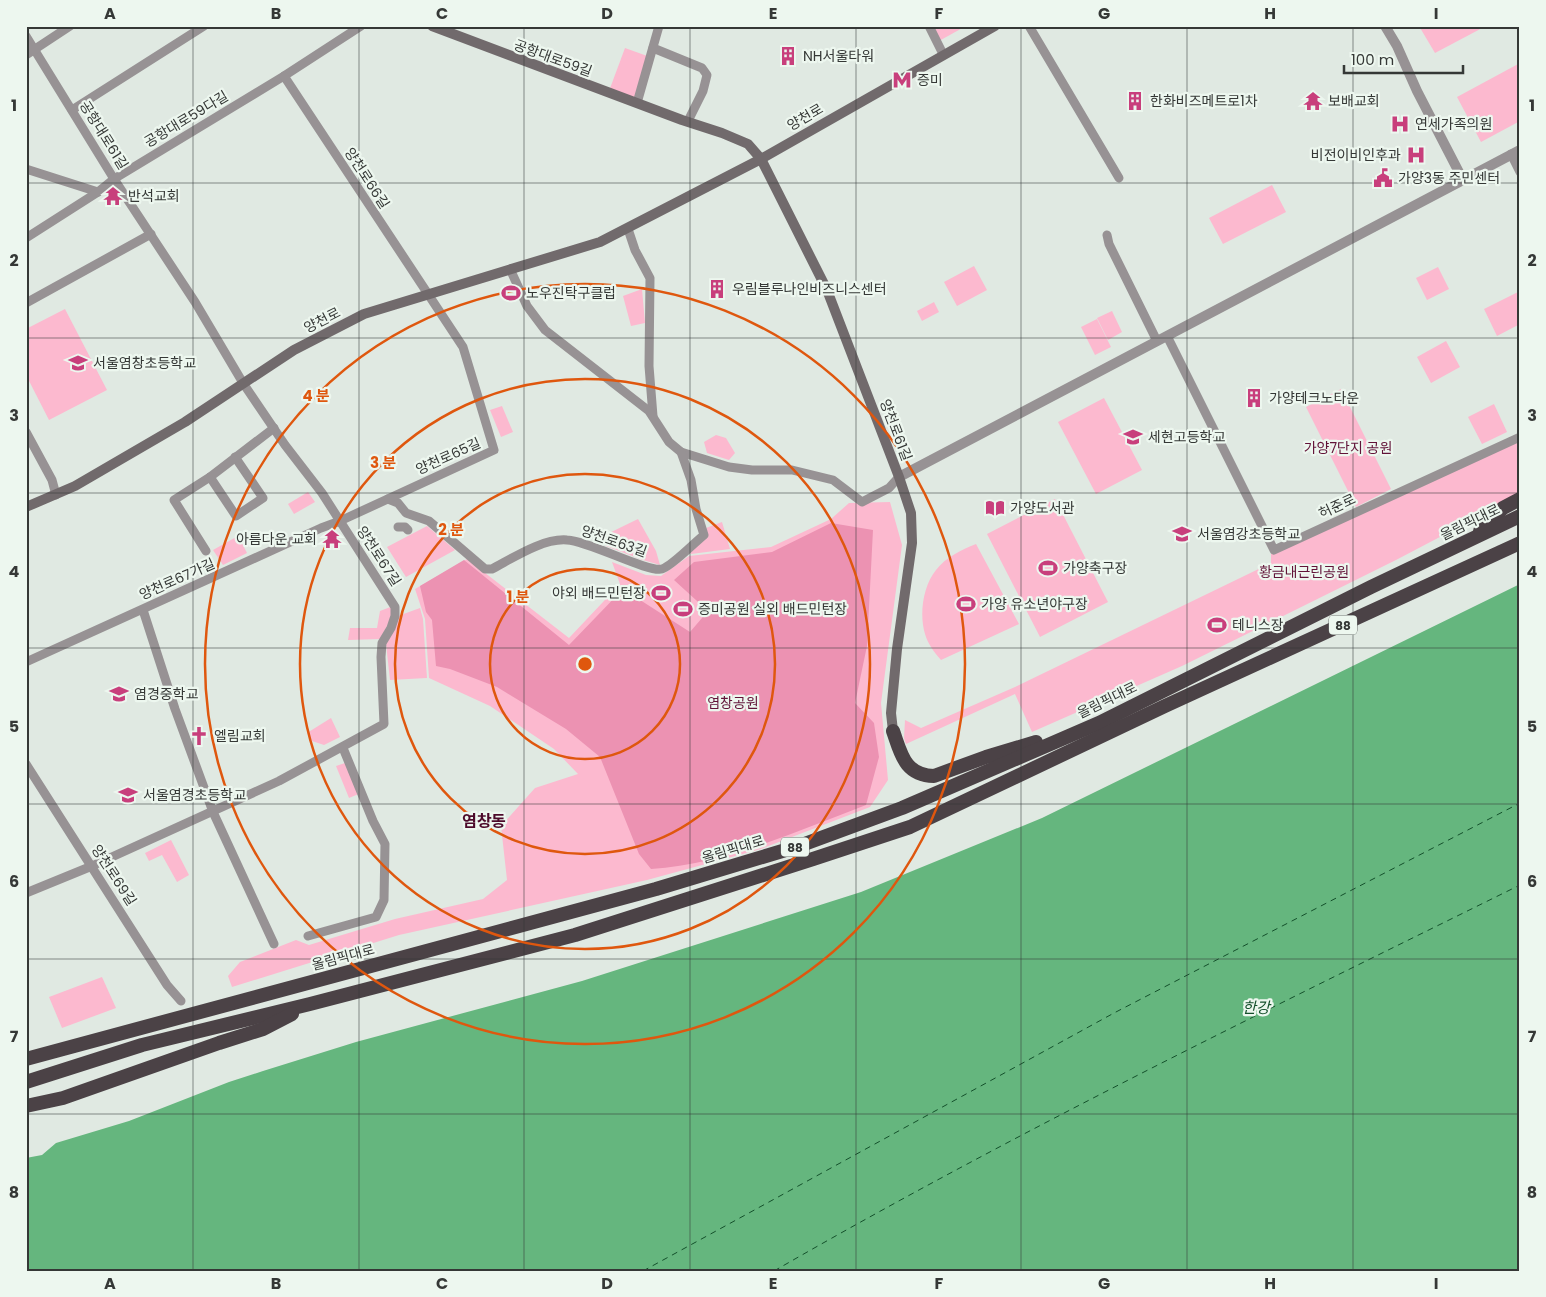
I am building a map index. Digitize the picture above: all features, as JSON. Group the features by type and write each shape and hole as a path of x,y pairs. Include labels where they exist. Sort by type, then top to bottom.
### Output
{"highway":[{"path":"1472,539 1503,508 1520,499"},
{"name":"올림픽대로","path":"26,1058 656,889 798,846 902,808 1099,723 1520,516"},
{"name":"88","path":"26,1082 142,1046 575,935 910,827 1103,735 1520,543"},
{"path":"893,731 897,748 909,766 916,772 927,776 934,776 986,757 1099,723"},
{"path":"26,1106 63,1098 218,1043 264,1029 310,1004"}],"main road":[{"name":"공항대로59길","path":"432,26 748,144 762,158"},
{"name":"양천로","path":"26,507 75,486 185,422 294,350 364,314 600,242 762,158 995,26"},
{"name":"양천로61길","path":"762,158 827,290 911,513 912,543 897,650 891,714 893,731"}],"street":[{"path":"30,52 70,26"},
{"path":"72,110 204,26"},
{"name":"공항대로59다길","path":"26,238 98,192 114,179 284,76 361,26"},
{"path":"637,104 659,26"},
{"path":"928,26 943,54"},
{"path":"1029,26 1119,178"},
{"path":"1384,26 1397,46 1417,92 1463,180"},
{"name":"공항대로61길","path":"26,36 30,52 72,110 114,179 195,302 243,383"},
{"path":"653,48 702,68 707,75 703,91 688,121"},
{"name":"양천로66길","path":"284,76 427,294"},
{"path":"899,477 1515,152 1520,172"},
{"path":"26,169 98,192"},
{"path":"628,229 635,250 650,278 649,366 652,416"},
{"path":"26,303 151,234"},
{"path":"1107,235 1109,244 1157,341"},
{"name":"양천로63길","path":"510,269 526,306 545,330 649,411 669,442 681,452 729,467 752,470 792,470 833,480 862,502 889,488 899,477"},
{"name":"양천로65길","path":"340,522 494,450 463,347 427,294"},
{"name":"허준로","path":"1167,336 1274,550 1520,437"},
{"name":"양천로67길","path":"26,893 92,866 279,781 322,757 343,748 384,724 381,664 382,643 388,635 395,616 395,607 322,493 243,383"},
{"path":"206,552 174,500 235,458 274,428"},
{"path":"26,432 52,480 56,495"},
{"name":"양천로63길","path":"388,499 398,503 406,512 429,521 485,569 492,569 546,542 566,539 588,543 649,568 660,570 704,535 696,509 691,480 681,452"},
{"path":"210,476 236,516 262,498 235,458"},
{"name":"양천로67가길","path":"26,662 321,528 340,522"},
{"path":"398,527 408,530"},
{"path":"143,610 175,709 212,812 274,944"},
{"path":"308,936 376,917 384,900 385,844 373,821 343,748"},
{"name":"양천로69길","path":"26,764 167,985 180,1001"}],"green space":[{"path":"931,26 966,26 939,41"},
{"path":"1419,26 1486,26 1435,53"},
{"path":"625,48 650,57 637,101 609,91"},
{"path":"1520,63 1520,121 1481,142 1457,97"},
{"path":"1272,185 1286,212 1223,244 1209,218"},
{"path":"974,266 987,290 957,306 944,282"},
{"path":"1438,267 1449,289 1427,300 1416,278"},
{"path":"642,289 645,323 631,326 623,296"},
{"path":"1520,291 1520,324 1497,336 1484,309"},
{"path":"934,302 939,312 922,321 917,311"},
{"path":"65,309 107,390 49,420 26,375 26,329"},
{"path":"1112,311 1122,332 1108,340 1097,318"},
{"path":"1097,319 1111,347 1095,355 1081,327"},
{"path":"1446,341 1460,367 1431,383 1417,357"},
{"name":"가양7단지 공원","path":"1341,389 1391,489 1356,507 1306,407"},
{"path":"1104,398 1142,470 1096,494 1058,422"},
{"path":"1494,404 1507,432 1482,444 1468,417"},
{"path":"502,406 513,432 501,437 490,410"},
{"path":"716,435 726,438 735,453 729,460 707,453 704,442"},
{"name":"황금내근린공원","path":"1520,440 1520,495 1396,560 1182,666 1032,732 1015,694 906,744 904,738 905,720 921,728 1015,687 1271,563 1271,554"},
{"path":"308,492 315,502 294,514 288,504"},
{"name":"가양축구장","path":"1055,499 1108,602 1040,637 987,534"},
{"name":"염창공원","path":"890,502 902,545 881,703 888,780 870,807 761,849 647,880 399,935 232,987 228,976 240,962 296,940 309,945 395,919 483,899 507,880 501,826 535,788 578,774 554,749 490,706 429,678 425,619 415,589 467,559 569,638 620,584 612,562 646,575 661,576 689,556 771,547 831,519 849,503"},
{"path":"638,519 656,551 660,565 606,546 603,536"},
{"path":"722,522 730,549 691,554 690,552 708,537 706,528"},
{"name":"염창공원","path":"831,523 873,530 867,646 855,703 874,723 879,757 866,805 761,845 707,861 651,869 639,854 600,757 566,729 497,687 450,669 436,666 432,620 426,612 420,586 464,560 569,645 623,589 690,632 708,611 674,580 694,562 772,552"},
{"path":"427,526 455,550 406,577 387,547"},
{"path":"238,536 247,553 223,565 213,550"},
{"name":"가양 유소년야구장","path":"976,544 1019,624 941,660 928,641 923,626 922,609 925,592 936,570 944,561"},
{"path":"393,606 393,615 380,639 348,640 350,628 377,628 380,611"},
{"path":"420,608 423,619 427,678 390,680 386,644 398,616"},
{"path":"331,718 340,737 324,745 312,741 307,733"},
{"path":"348,762 361,793 349,798 336,766"},
{"path":"171,840 189,875 177,882 162,855 149,861 145,853"},
{"path":"102,977 116,1008 62,1028 49,997"}],"water":[{"name":"한강","path":"1520,584 1520,1271 26,1271 26,1158 42,1155 56,1143 129,1121 229,1082 356,1042 582,981 861,892 1042,818"}],"ferry route":[{"path":"643,1271 1114,1013 1520,803"},
{"path":"774,1271 866,1219 1051,1120 1520,885"}],"place":[{"name":"NH서울타워","path":"788,56"},
{"name":"증미","path":"902,80"},
{"name":"한화비즈메트로1차","path":"1135,101"},
{"name":"보배교회","path":"1313,101"},
{"name":"연세가족의원","path":"1400,124"},
{"name":"비전이비인후과","path":"1416,155"},
{"name":"가양3동 주민센터","path":"1383,178"},
{"name":"반석교회","path":"113,196"},
{"name":"우림블루나인비즈니스센터","path":"717,289"},
{"name":"노우진탁구클럽","path":"511,293"},
{"name":"서울염창초등학교","path":"78,363"},
{"name":"가양테크노타운","path":"1254,398"},
{"name":"세현고등학교","path":"1133,437"},
{"name":"가양도서관","path":"995,508"},
{"name":"서울염강초등학교","path":"1182,534"},
{"name":"아름다운 교회","path":"332,539"},
{"name":"가양축구장","path":"1048,568"},
{"name":"야외 배드민턴장","path":"661,593"},
{"name":"가양 유소년야구장","path":"966,604"},
{"name":"증미공원 실외 배드민턴장","path":"683,609"},
{"name":"테니스장","path":"1217,625"},
{"name":"염경중학교","path":"119,694"},
{"name":"엘림교회","path":"199,736"},
{"name":"서울염경초등학교","path":"128,795"}],"district":[{"name":"염창동","path":"484,821"}]}
